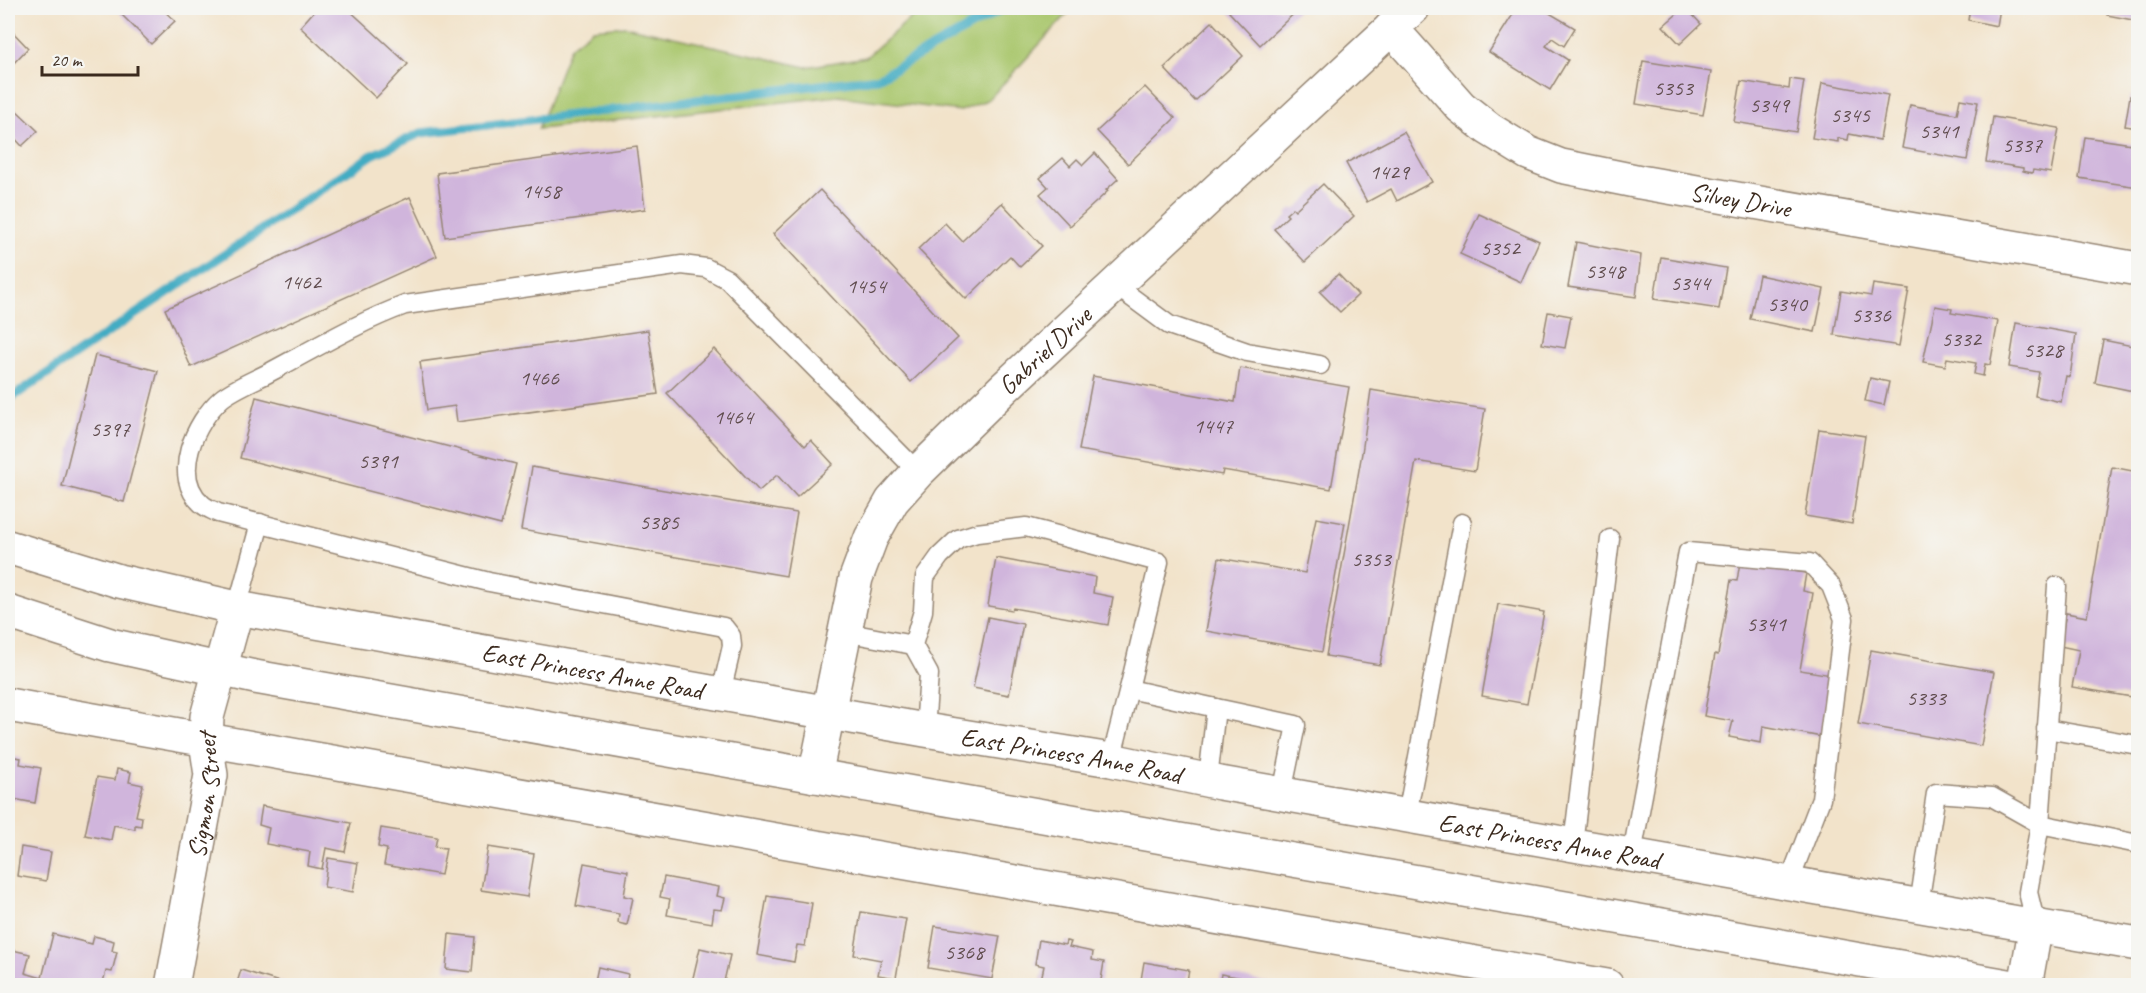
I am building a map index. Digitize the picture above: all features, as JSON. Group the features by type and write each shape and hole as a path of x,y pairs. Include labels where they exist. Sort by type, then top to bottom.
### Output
{"main road":[{"name":"Silvey Drive","path":"1402,18 1461,107 1489,129 1528,153 1561,166 1640,182 2139,269"},
{"name":"Gabriel Drive","path":"816,776 856,578 871,538 892,501 918,472 1115,285 1402,18"},
{"name":"East Princess Anne Road","path":"8,547 119,581 237,608 925,730 1111,760 1208,780 2139,944"},
{"name":"Sigmon Street","path":"172,986 211,775 206,741 207,717 237,608"},
{"path":"8,612 110,645 220,669 2008,986"},
{"path":"8,705 1607,986"},
{"path":"2025,986 2036,925"}],"lane":[{"path":"721,693 732,646 731,636 724,627 489,582 218,513 201,504 190,488 186,468 192,442 202,419 223,398 376,316 405,305 682,265 706,268 727,279 918,472"},
{"path":"1115,285 1169,325 1247,351 1320,365"},
{"path":"237,608 260,523"},
{"path":"1407,815 1462,523"},
{"path":"925,730 928,674 913,645 923,611 925,577 940,556 958,539 977,533 1026,527 1159,562 1111,760"},
{"path":"1572,844 1610,539"},
{"path":"1632,854 1688,552 1810,563 1830,586 1844,619 1821,799 1789,882"},
{"path":"2036,925 2028,892 2040,824 2056,586"},
{"path":"844,632 913,645"},
{"path":"1129,689 1296,725 1282,793"},
{"path":"1208,780 1216,708"},
{"path":"2046,729 2139,745"},
{"path":"1919,905 1936,793 1992,797 2040,824 2139,844"}],"green space":[{"path":"922,8 1073,8 989,99 961,111 838,96 538,129 570,47 593,29 625,26 806,67 866,57"}],"building":[{"path":"115,8 161,8 175,21 151,44"},
{"path":"317,8 347,8 408,64 376,98 300,27"},
{"path":"1234,8 1300,8 1260,45 1229,12"},
{"path":"1517,8 1541,8 1575,28 1564,46 1552,38 1546,46 1568,60 1550,90 1489,52"},
{"path":"1684,8 1701,24 1680,44 1663,26"},
{"path":"1970,8 2000,8 1997,26 1968,20"},
{"path":"2109,8 2138,8 2138,21 2107,15"},
{"path":"1212,22 1243,56 1195,101 1164,68"},
{"path":"8,27 28,48 8,69"},
{"path":"1643,61 1711,72 1703,115 1636,104"},
{"path":"1790,79 1804,81 1796,132 1734,122 1741,81 1789,89"},
{"path":"1822,83 1888,95 1880,140 1849,134 1848,140 1838,138 1838,142 1812,138"},
{"path":"1145,87 1175,118 1128,164 1097,131"},
{"path":"2130,96 2138,98 2138,128 2125,126"},
{"path":"1960,99 1978,102 1967,160 1902,148 1910,105 1957,114"},
{"path":"14,108 38,131 22,146 8,131 8,115"},
{"path":"1993,117 2059,128 2051,173 2033,170 2032,173 2023,171 2023,168 1986,162"},
{"path":"1404,132 1432,182 1397,201 1391,189 1367,202 1346,163"},
{"path":"2085,137 2138,145 2138,187 2079,178"},
{"path":"637,146 645,209 445,237 437,173"},
{"path":"1095,153 1118,179 1070,226 1040,194 1048,187 1040,178 1063,158 1070,166 1077,159 1083,165"},
{"path":"1323,184 1354,216 1305,262 1274,229 1288,216 1286,214 1293,208 1295,210"},
{"path":"820,190 958,338 911,382 773,234"},
{"path":"410,197 437,256 191,367 165,309"},
{"path":"1002,203 1042,246 1020,267 1010,256 966,299 918,249 945,223 962,241"},
{"path":"1479,214 1539,241 1521,282 1460,254"},
{"path":"1576,242 1641,255 1636,297 1568,287"},
{"path":"1661,257 1726,268 1719,309 1654,299"},
{"path":"1338,274 1358,295 1340,312 1320,292"},
{"path":"1759,275 1824,289 1815,332 1750,319"},
{"path":"1873,284 1909,289 1899,346 1834,335 1841,291 1871,296"},
{"path":"1935,306 1952,309 1951,313 1998,321 1990,365 1985,364 1983,376 1974,374 1976,363 1947,358 1945,366 1923,362"},
{"path":"1548,312 1571,316 1565,348 1542,344"},
{"path":"2016,323 2076,334 2070,377 2066,376 2061,402 2035,396 2039,372 2009,367"},
{"path":"648,330 658,394 457,422 455,406 427,410 420,362"},
{"path":"2103,340 2138,347 2138,392 2095,383"},
{"path":"714,349 805,446 811,440 833,464 797,497 777,475 759,491 667,393"},
{"path":"95,355 158,371 124,502 62,486"},
{"path":"1240,368 1349,387 1331,489 1223,470 1222,475 1079,450 1093,376 1235,402"},
{"path":"1870,378 1889,382 1884,405 1865,401"},
{"path":"1371,390 1485,409 1475,471 1416,461 1380,665 1326,656"},
{"path":"256,397 516,464 501,525 240,458"},
{"path":"1819,429 1865,436 1852,524 1805,516"},
{"path":"532,467 797,513 786,576 521,530"},
{"path":"2112,467 2138,472 2138,698 2072,687 2079,650 2060,646 2066,613 2087,617"},
{"path":"1316,518 1345,523 1322,652 1206,631 1219,558 1305,573"},
{"path":"996,558 1095,577 1093,593 1113,597 1108,625 1013,608 1012,610 988,606"},
{"path":"1740,562 1806,573 1803,591 1813,593 1800,670 1832,675 1822,737 1763,726 1761,743 1729,737 1733,721 1704,716 1715,654 1718,655 1731,580 1737,581"},
{"path":"1498,604 1544,612 1527,704 1482,696"},
{"path":"988,617 1023,624 1009,695 973,688"},
{"path":"1871,650 1994,672 1981,746 1858,724"},
{"path":"8,756 21,758 20,764 41,768 35,803 8,798"},
{"path":"117,769 131,772 129,782 143,785 136,816 142,817 141,826 135,825 135,829 114,825 111,840 85,835 97,777 115,780"},
{"path":"262,806 351,823 345,852 326,848 322,869 308,866 310,852 266,844 269,828 259,825"},
{"path":"381,828 437,837 435,847 446,848 441,875 384,865 387,849 378,847"},
{"path":"21,847 51,852 46,881 17,876"},
{"path":"488,847 534,854 527,897 481,890"},
{"path":"328,858 358,863 353,892 324,887"},
{"path":"584,863 628,871 624,896 633,898 627,925 618,923 619,914 576,906"},
{"path":"664,877 719,887 717,896 725,898 722,910 714,909 712,923 667,915 670,899 660,897"},
{"path":"767,896 812,903 805,946 797,945 794,962 757,955"},
{"path":"861,912 906,919 896,978 878,975 881,960 854,955"},
{"path":"935,926 1000,936 992,979 928,968"},
{"path":"53,934 92,944 94,936 114,941 112,951 117,952 112,972 106,971 102,986 8,986 8,949 30,954 25,973 42,978"},
{"path":"449,934 475,937 472,972 446,969"},
{"path":"1039,940 1065,945 1066,941 1071,942 1069,947 1093,952 1092,960 1104,962 1100,986 1069,986 1041,980 1044,966 1035,964"},
{"path":"700,948 730,955 723,986 708,986 692,982"},
{"path":"1144,962 1189,970 1186,986 1140,986"},
{"path":"598,967 628,974 626,986 594,986"},
{"path":"241,970 289,985 289,986 236,986"},
{"path":"1221,974 1275,984 1275,986 1219,986"}],"waterway":[{"path":"8,400 372,155 421,133 878,78 1004,8"}]}
